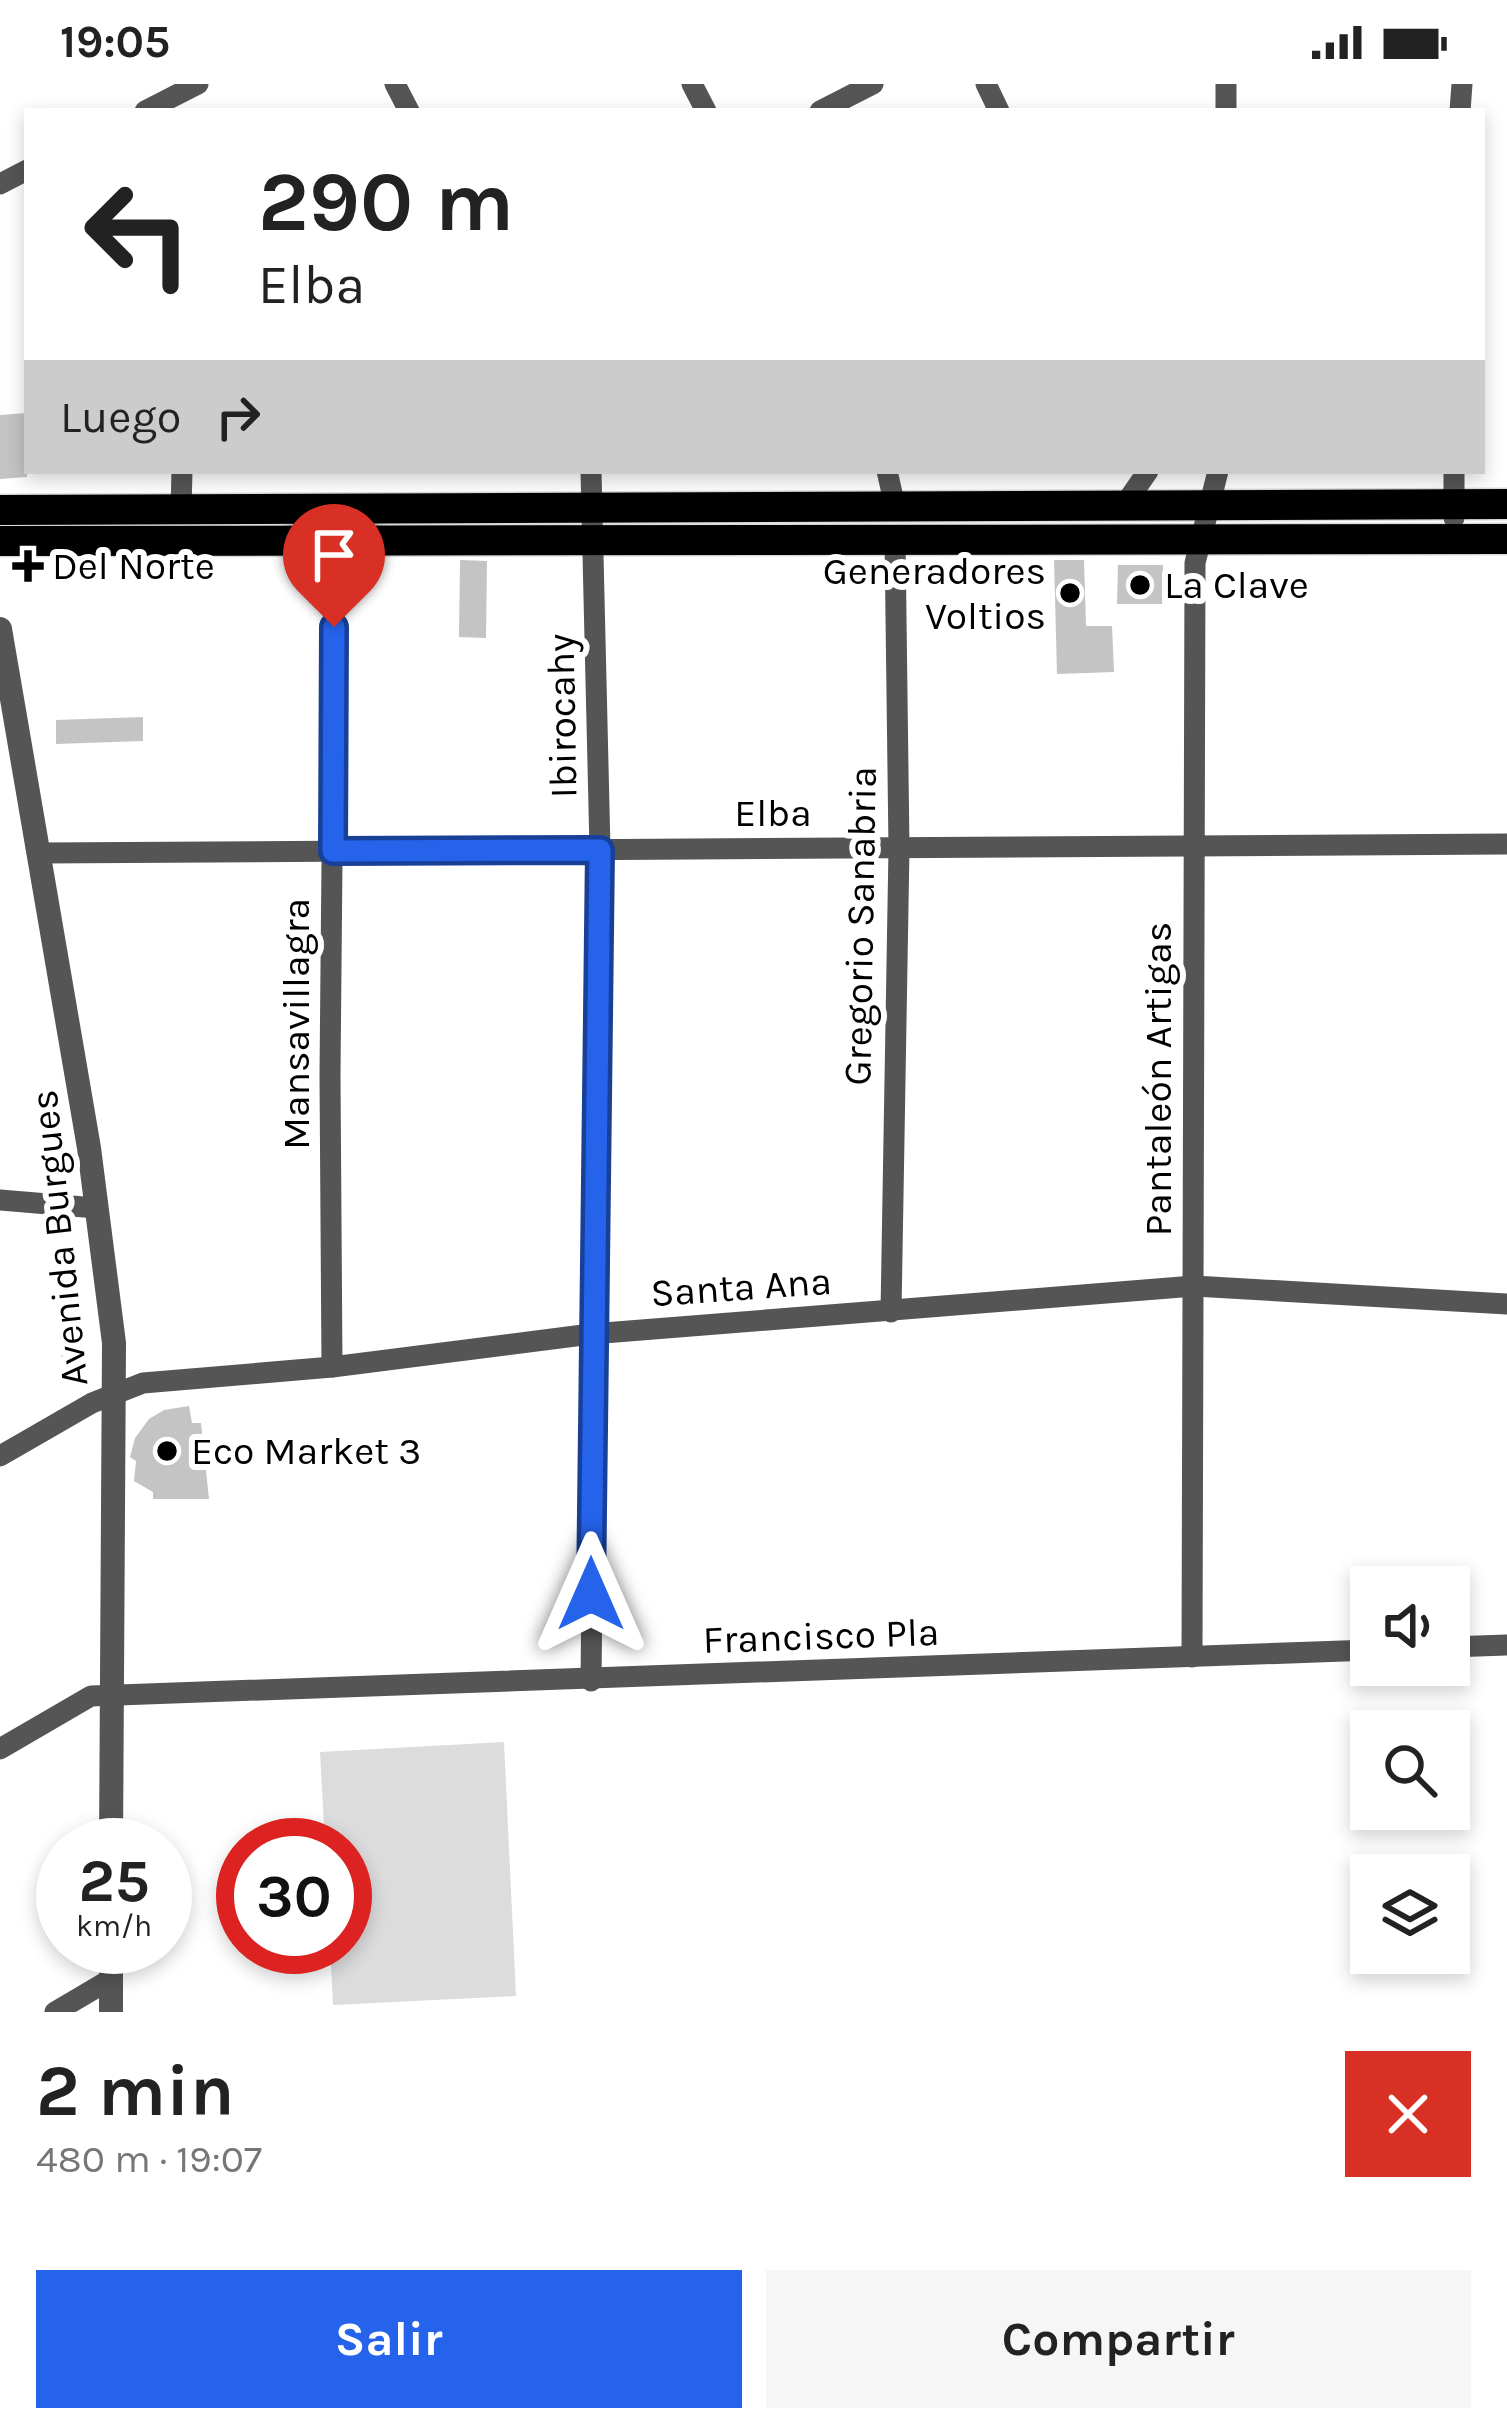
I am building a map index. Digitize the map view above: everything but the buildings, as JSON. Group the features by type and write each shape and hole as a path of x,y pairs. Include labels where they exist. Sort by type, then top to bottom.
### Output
{"main road":[{"path":"0,541 335,538 895,506 1507,503"},
{"path":"0,510 181,509 895,540 1507,539"}],"street":[{"path":"151,108 198,84"},
{"path":"826,108 873,84"},
{"path":"181,509 182,474"},
{"name":"Ibirocahy","path":"590,1681 600,850 591,474"},
{"path":"888,474 895,506"},
{"path":"1123,507 1146,474"},
{"name":"Pantaleón Artigas","path":"1192,1657 1196,563 1217,474"},
{"path":"1454,474 1454,539"},
{"name":"Mansavillagra","path":"332,1367 335,538"},
{"name":"Gregorio Sanabria","path":"891,1312 899,848 895,540"},
{"name":"Avenida Burgues","path":"0,629 40,853 114,1343 111,1818"},
{"name":"Elba","path":"40,853 1507,844"},
{"path":"0,1200 96,1208"},
{"name":"Santa Ana","path":"0,1456 113,1394 143,1383 332,1367 591,1334 1193,1286 1507,1304"},
{"path":"1470,1646 1507,1645"},
{"name":"Francisco Pla","path":"0,1749 91,1696 1350,1651"},
{"path":"111,1974 111,2012"},
{"path":"55,2012 111,1979"}],"shaded area":[{"path":"504,1742 516,1996 333,2005 331,1974 372,1974 372,1818 324,1818 320,1752"}],"place":[{"name":"Del Norte","path":"28,566"},
{"name":"La Clave","path":"1140,585"},
{"name":"Generadores Voltios","path":"1070,593"},
{"name":"Eco Market 3","path":"167,1451"}],"route":[{"path":"334,627 333,851 600,850 591,1594"}]}
